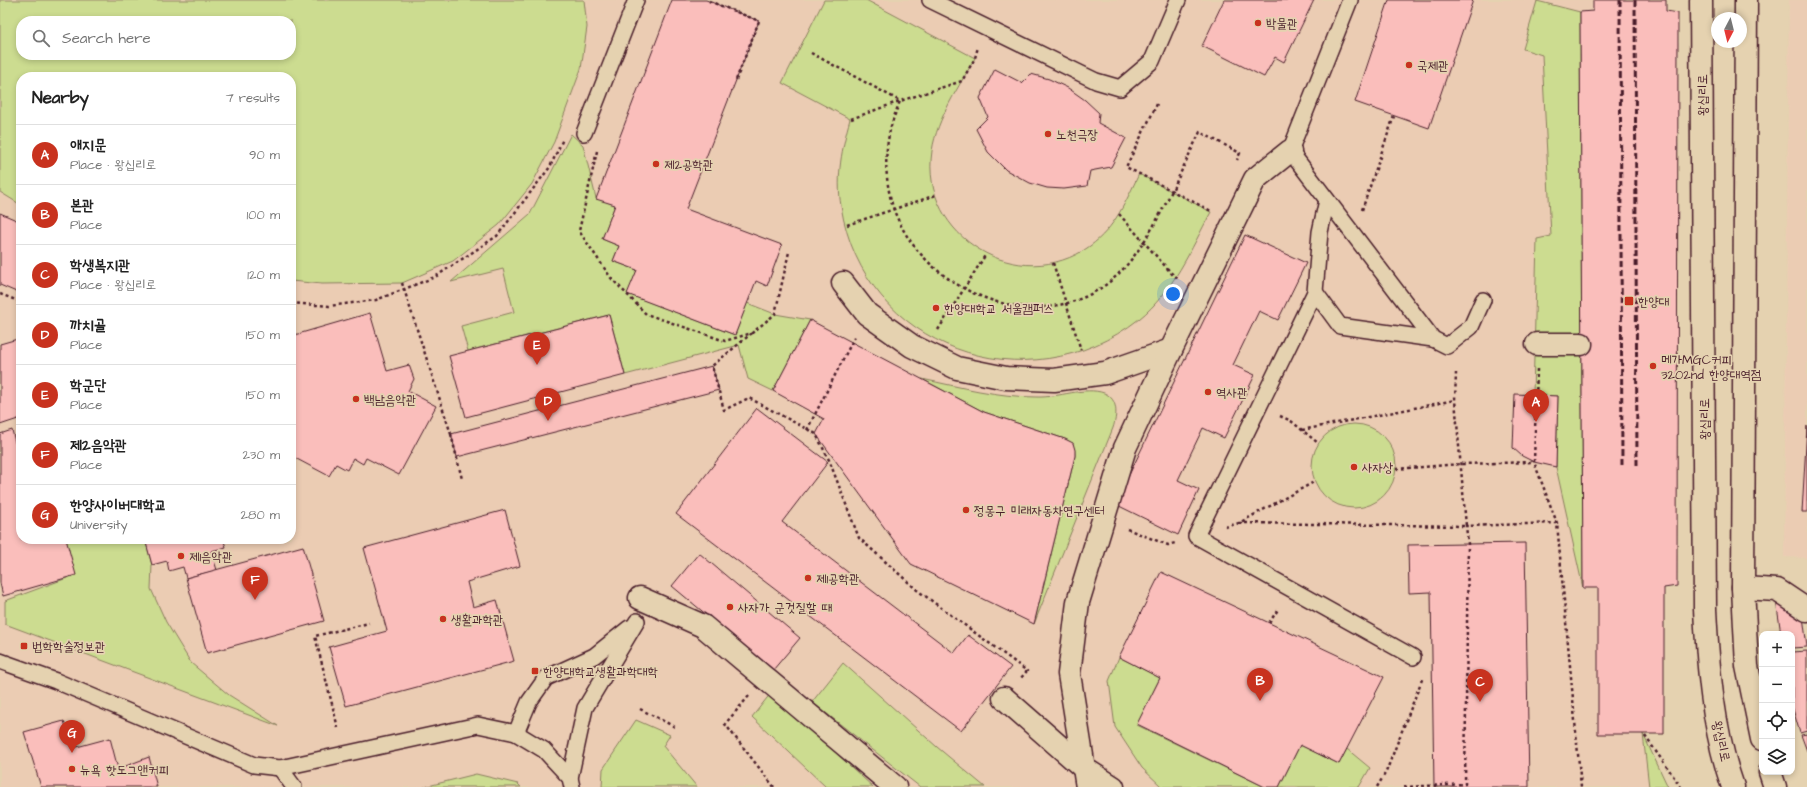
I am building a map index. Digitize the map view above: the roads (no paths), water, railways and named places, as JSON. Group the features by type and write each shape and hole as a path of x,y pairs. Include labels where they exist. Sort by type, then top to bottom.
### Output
{"street":[{"name":"왕십리로","path":"1702,0 1705,609 1712,695 1733,787"},
{"path":"1746,0 1743,588 1747,666 1759,724"},
{"path":"1086,778 1069,674 1078,602 1102,519 1125,448 1171,350 1255,179 1290,151"},
{"path":"843,283 867,314 912,346 957,368 1006,378 1054,380 1105,373 1171,350"},
{"path":"1537,344 1581,344"},
{"path":"1743,588 1777,590 1807,610"},
{"path":"640,598 703,626 895,787"},
{"path":"1004,698 1086,778 1113,787"},
{"path":"1771,775 1775,787"}],"lane":[{"path":"584,133 636,0"},
{"path":"930,0 1096,81 1120,88 1152,60 1178,0"},
{"path":"1350,0 1290,151 1433,339"},
{"path":"1327,200 1320,232 1315,292 1196,536 1413,657"},
{"path":"1315,292 1340,326 1433,339 1447,346 1471,327 1483,300"},
{"path":"516,733 529,702 546,678 594,656 637,621 585,708 571,782"},
{"path":"0,661 56,681 254,765 280,768 478,725 516,733 544,750 571,782"},
{"path":"280,768 294,787"}],"railway":[{"path":"1620,0 1622,467"},
{"path":"1635,0 1637,466"}],"place":[{"name":"박물관","path":"1258,23"},
{"name":"국제관","path":"1409,65"},
{"name":"노천극장","path":"1048,134"},
{"name":"제2공학관","path":"656,164"},
{"name":"한양대","path":"1629,301"},
{"name":"한양대학교 서울캠퍼스","path":"936,308"},
{"name":"학군단","path":"537,365"},
{"name":"메가MGC커피 3202nd 한양대역점","path":"1653,366"},
{"name":"역사관","path":"1208,392"},
{"name":"백남음악관","path":"356,399"},
{"name":"까치골","path":"548,421"},
{"name":"애지문","path":"1536,422"},
{"name":"사자상","path":"1354,467"},
{"name":"정몽구 미래자동차연구센터","path":"966,510"},
{"name":"제1음악관","path":"181,556"},
{"name":"제1공학관","path":"808,578"},
{"name":"제2음악관","path":"255,600"},
{"name":"사자가 군것질할 때","path":"730,607"},
{"name":"생활과학관","path":"443,619"},
{"name":"법학학술정보관","path":"24,646"},
{"name":"한양대학교생활과학대학","path":"535,671"},
{"name":"본관","path":"1260,701"},
{"name":"학생복지관","path":"1480,702"},
{"name":"한양사이버대학교","path":"72,753"},
{"name":"뉴욕 핫도그앤커피","path":"72,769"}]}
